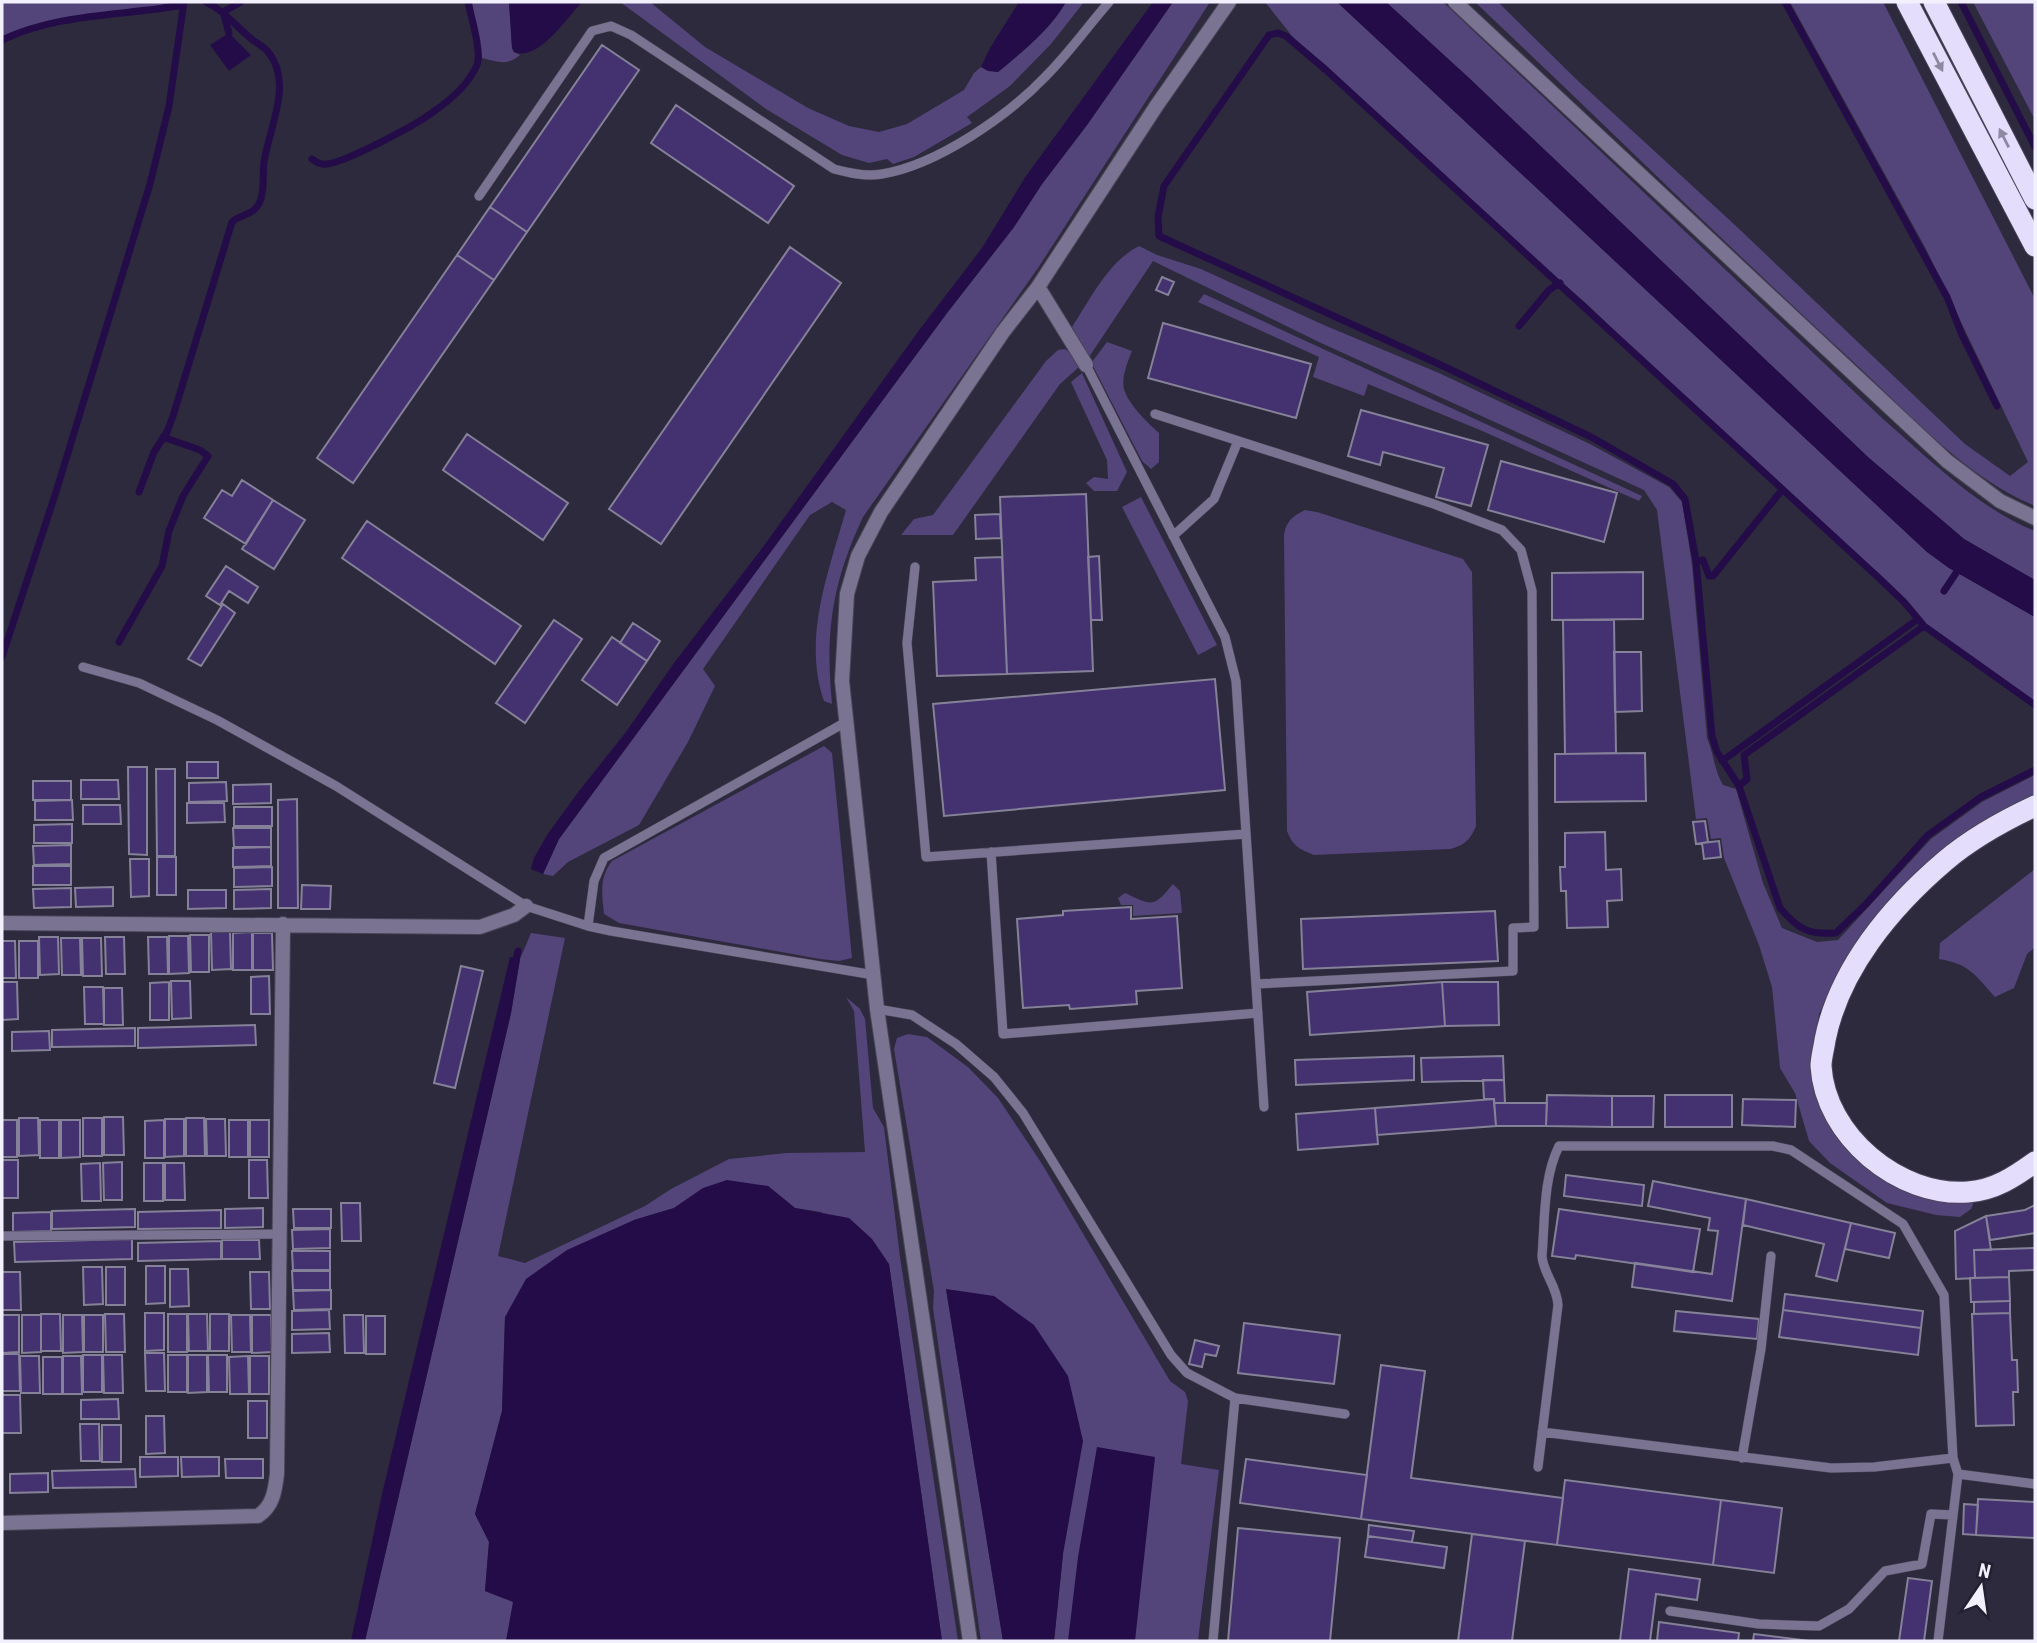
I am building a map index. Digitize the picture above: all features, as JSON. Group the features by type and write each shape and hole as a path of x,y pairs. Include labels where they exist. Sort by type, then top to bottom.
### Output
{"highway":[{"path":"1907,2 2035,246"},
{"path":"1934,2 2035,199"},
{"path":"2035,806 1996,825 1946,861 1909,895 1865,948 1843,986 1829,1019 1821,1064 1827,1097 1845,1129 1866,1153 1886,1170 1912,1184 1942,1192 1969,1192 2003,1184 2035,1162"}],"street":[{"path":"970,1641 877,1009 842,681 847,594 858,556 881,512 1003,332 1038,287 1157,105 1229,2"},
{"path":"1455,2 1947,461 2000,501 2035,518"},
{"path":"1038,287 1086,365"},
{"path":"2,923 480,927 514,915 526,906"},
{"path":"2,1523 258,1516 267,1510 274,1493 277,1474 283,924"}],"lane":[{"path":"479,196 592,32 611,26 631,35 834,169 856,174 880,175 907,168 963,141 1011,108 1046,76 1109,2"},
{"path":"1086,365 1225,637 1236,681 1264,1107"},
{"path":"1155,414 1434,504 1502,530 1521,551 1532,591 1534,927 1513,928 1513,971 1256,984"},
{"path":"1173,536 1214,499 1238,441"},
{"path":"915,567 907,643 926,857 1246,834"},
{"path":"83,667 138,683 217,720 336,786 526,906 588,926 874,975"},
{"path":"588,926 594,881 604,858 846,722"},
{"path":"992,852 1003,1034 1258,1013"},
{"path":"877,1009 912,1015 956,1044 994,1077 1023,1114 1171,1355 1187,1373 1234,1398 1345,1414"},
{"path":"1538,1467 1558,1305 1557,1292 1542,1265 1542,1256 1552,1160 1559,1146 1773,1146 1790,1150 1903,1224 1944,1295 1953,1458 1958,1474 1938,1641"},
{"path":"2,1236 280,1234"},
{"path":"1742,1458 1761,1349 1771,1256"},
{"path":"1213,1641 1234,1398"},
{"path":"1542,1432 1831,1468 1874,1467 1953,1458"},
{"path":"1958,1474 2035,1484"},
{"path":"1670,1611 1759,1624 1819,1626 1849,1609 1885,1571 1922,1564 1931,1514 1953,1515"}],"shaded area":[{"path":"2,2 173,2 65,18 2,37"},
{"path":"472,2 509,2 512,48 520,55 506,62 482,58"},
{"path":"509,2 582,2 542,45 523,53 514,52 512,48"},
{"path":"620,2 650,2 705,47 808,108 849,126 879,132 907,124 964,90 981,67 998,72 1044,31 1066,2 1084,2 1051,44 1010,86 967,117 972,123 914,157 893,164 887,159 869,163 842,155 766,109"},
{"path":"1019,2 1066,2 1052,22 1026,48 998,72 988,71 981,67"},
{"path":"1153,2 1173,2 1014,227 947,313 559,839 543,874 531,869 547,835 626,732 674,663 763,547 920,329 982,248 1026,176"},
{"path":"1173,2 1210,2 1038,268 863,517 844,564 833,608 830,654 832,704 824,701 816,653 820,605 846,510 832,502 810,515 703,669 715,686 688,742 639,825 568,862 553,876 543,874 559,839 947,313 1014,227"},
{"path":"1265,2 1337,2 1927,552 1949,568 2035,617 2035,703 1924,625 1906,600 1662,377 1588,305 1481,212 1400,133 1296,41"},
{"path":"1337,2 1386,2 1869,458 1964,539 2035,580 2035,617 1949,568 1927,552"},
{"path":"1386,2 1443,2 1883,419 1974,496 1994,510 2035,531 2035,580 1964,539 1869,458"},
{"path":"1475,2 1498,2 1576,79 1736,226 1965,444 2010,476 2028,462 1926,249 1790,2 1883,2 2035,299 2035,506 1984,478 1936,440"},
{"path":"1973,2 2035,2 2035,120"},
{"path":"229,33 251,55 229,71 210,45"},
{"path":"1139,246 1157,255 1201,269 1326,326 1439,373 1590,444 1669,487 1682,502 1692,564 1707,738 1723,785 1736,789 1763,883 1782,928 1817,942 1838,940 1931,839 1982,802 2035,775 2035,795 2000,812 1834,982 1819,1014 1812,1067 1859,1158 1975,1200 1971,1209 1960,1217 1936,1215 1887,1203 1830,1163 1809,1141 1795,1093 1780,1068 1772,987 1759,945 1724,858 1721,838 1711,839 1707,818 1696,819 1657,510 1644,490 1319,342 1153,261 1089,357 1072,327 1109,271"},
{"path":"1204,294 1642,496 1639,501 1480,430 1368,384 1364,396 1313,377 1319,357 1198,302"},
{"path":"1107,342 1132,351 1123,385 1134,407 1159,433 1159,462 1151,469 1142,461 1093,366 1092,362"},
{"path":"1065,349 1074,356 1079,367 1060,384 953,535 901,535 914,519 933,515 1046,361 1058,350"},
{"path":"1082,373 1127,472 1117,491 1094,491 1086,483 1094,477 1108,479 1107,460 1071,382"},
{"path":"1141,497 1217,645 1198,655 1122,507"},
{"path":"1305,510 1463,559 1472,572 1476,826 1460,846 1450,849 1314,855 1297,846 1289,836 1284,535 1291,520"},
{"path":"824,746 832,753 852,958 839,961 820,959 619,923 604,914 603,880 612,861"},
{"path":"2035,869 2035,947 2027,954 2014,988 1995,997 1965,967 1939,959 1940,943"},
{"path":"1173,884 1180,891 1182,913 1133,916 1133,905 1121,905 1118,898 1125,893 1147,902 1156,901"},
{"path":"531,933 565,938 498,1256 525,1263 645,1206 671,1189 729,1159 787,1153 865,1152 854,1011 846,997 860,1009 865,1019 873,1108 884,1127 900,1257 958,1641 942,1641 889,1264 821,1212 795,1208 768,1186 702,1189 674,1208 634,1220 505,1317 502,1411 475,1514 489,1542 485,1591 514,1602 506,1641 365,1641 511,1013 520,959"},
{"path":"510,957 520,959 511,1013 365,1641 351,1641 382,1494"},
{"path":"908,1034 927,1037 968,1067 998,1098 1042,1164 1170,1381 1185,1392 1188,1401 1181,1464 1219,1470 1198,1641 1054,1641 1063,1554 946,1289 1003,1641 981,1641 933,1308 934,1291 894,1049 897,1038"},
{"path":"727,1180 768,1186 795,1208 849,1218 872,1239 889,1264 942,1641 506,1641 513,1602 485,1591 489,1542 475,1514 502,1411 505,1317 526,1279 567,1250 634,1220 674,1208 703,1188"},
{"path":"946,1289 994,1296 1034,1325 1068,1376 1083,1441 1063,1554 1054,1641 1003,1641"},
{"path":"1097,1447 1155,1457 1135,1641 1068,1641 1078,1557"}],"building":[{"path":"602,45 639,70 527,232 490,207"},
{"path":"676,105 794,186 768,223 651,143"},
{"path":"490,207 527,232 494,280 457,255"},
{"path":"790,247 841,283 661,544 609,509"},
{"path":"457,255 494,280 353,483 317,458"},
{"path":"1162,277 1174,282 1168,295 1156,290"},
{"path":"1163,323 1311,364 1296,418 1148,378"},
{"path":"1361,410 1488,445 1471,506 1436,497 1444,468 1383,452 1380,465 1348,456"},
{"path":"467,434 568,503 543,540 443,470"},
{"path":"1501,461 1617,493 1604,542 1488,510"},
{"path":"242,480 273,500 246,544 204,518 222,490 232,496"},
{"path":"1086,494 1093,671 1007,674 1000,497"},
{"path":"273,500 305,520 274,569 242,549"},
{"path":"1000,514 1001,538 976,539 975,515"},
{"path":"367,521 521,626 495,664 342,558"},
{"path":"1099,556 1102,620 1091,620 1088,557"},
{"path":"1002,557 1007,674 937,676 933,582 976,580 975,558"},
{"path":"226,566 258,587 248,603 229,591 220,605 206,596"},
{"path":"1643,572 1643,619 1552,620 1552,573"},
{"path":"223,604 235,613 201,666 188,659"},
{"path":"554,620 582,639 525,723 496,703"},
{"path":"1563,620 1614,620 1616,753 1565,754"},
{"path":"633,623 660,641 647,661 620,643"},
{"path":"612,637 647,661 617,705 582,680"},
{"path":"1614,652 1641,652 1642,711 1615,712"},
{"path":"1215,679 1225,790 944,816 933,704"},
{"path":"1645,753 1646,801 1555,802 1555,754"},
{"path":"187,762 218,762 218,778 187,778"},
{"path":"128,767 147,767 147,855 129,854"},
{"path":"156,769 175,769 175,856 157,856"},
{"path":"81,780 118,780 119,799 81,799"},
{"path":"33,781 71,781 71,800 33,800"},
{"path":"226,782 227,801 189,802 189,783"},
{"path":"271,784 271,803 233,804 233,785"},
{"path":"297,799 298,908 278,908 278,800"},
{"path":"72,800 73,820 35,820 35,801"},
{"path":"187,803 224,803 225,822 187,823"},
{"path":"83,805 120,805 121,824 83,824"},
{"path":"234,807 272,807 272,826 234,826"},
{"path":"1705,821 1708,842 1696,844 1693,822"},
{"path":"72,824 72,843 34,843 34,825"},
{"path":"233,828 271,828 271,847 234,847"},
{"path":"1605,832 1606,870 1621,869 1622,900 1607,901 1608,927 1567,928 1566,891 1561,891 1560,867 1565,867 1565,833"},
{"path":"1719,841 1721,857 1704,859 1702,843"},
{"path":"71,845 71,864 34,865 33,846"},
{"path":"271,847 271,866 233,867 233,848"},
{"path":"157,857 176,857 176,895 157,895"},
{"path":"130,859 149,859 149,896 131,897"},
{"path":"33,866 71,866 71,885 33,885"},
{"path":"272,867 272,886 234,887 234,868"},
{"path":"302,885 331,886 330,909 301,909"},
{"path":"113,887 113,906 76,907 75,888"},
{"path":"71,888 71,907 34,908 33,889"},
{"path":"271,889 271,908 234,909 234,890"},
{"path":"188,890 226,890 226,908 188,909"},
{"path":"1131,907 1131,919 1177,916 1182,988 1136,991 1137,1004 1070,1009 1069,1005 1023,1008 1017,919 1063,915 1063,911"},
{"path":"1495,911 1498,961 1303,969 1301,919"},
{"path":"211,932 230,932 231,969 212,970"},
{"path":"252,932 252,970 233,970 233,933"},
{"path":"253,933 272,933 273,970 253,970"},
{"path":"190,935 209,935 209,972 191,972"},
{"path":"169,936 188,936 189,973 169,974"},
{"path":"39,937 58,937 59,974 40,975"},
{"path":"105,937 124,937 125,974 106,974"},
{"path":"148,937 167,937 168,974 149,974"},
{"path":"61,938 80,938 81,975 62,975"},
{"path":"82,938 101,938 102,976 83,976"},
{"path":"2,941 15,941 16,978 2,978"},
{"path":"19,941 38,941 38,978 19,978"},
{"path":"461,966 483,971 455,1088 434,1083"},
{"path":"269,976 270,1014 251,1014 251,977"},
{"path":"171,981 190,981 191,1018 172,1019"},
{"path":"2,982 17,982 18,1019 2,1020"},
{"path":"169,982 169,1020 150,1020 150,983"},
{"path":"1442,982 1498,982 1499,1025 1445,1026"},
{"path":"1442,982 1445,1026 1310,1035 1307,992"},
{"path":"84,987 103,987 104,1024 85,1024"},
{"path":"104,988 122,988 123,1025 104,1025"},
{"path":"255,1025 256,1045 138,1048 138,1028"},
{"path":"135,1028 135,1046 52,1047 52,1030"},
{"path":"49,1031 50,1050 12,1051 12,1032"},
{"path":"1414,1056 1414,1080 1296,1085 1295,1060"},
{"path":"1503,1056 1504,1080 1422,1082 1421,1058"},
{"path":"1483,1080 1504,1080 1505,1103 1484,1099"},
{"path":"1547,1095 1612,1096 1612,1127 1546,1126"},
{"path":"1665,1095 1732,1095 1732,1127 1665,1127"},
{"path":"1612,1096 1654,1096 1653,1127 1612,1127"},
{"path":"1494,1099 1496,1126 1377,1135 1375,1108"},
{"path":"1743,1099 1796,1100 1795,1127 1742,1125"},
{"path":"1494,1103 1547,1103 1546,1126 1496,1126"},
{"path":"1375,1108 1378,1144 1298,1150 1296,1114"},
{"path":"104,1117 123,1117 124,1155 104,1155"},
{"path":"19,1118 38,1118 39,1155 19,1156"},
{"path":"83,1118 102,1118 102,1156 83,1156"},
{"path":"186,1118 204,1118 205,1156 186,1156"},
{"path":"165,1119 184,1119 184,1156 165,1157"},
{"path":"206,1119 225,1119 226,1156 207,1156"},
{"path":"2,1120 17,1120 17,1157 2,1157"},
{"path":"40,1120 59,1120 59,1158 40,1158"},
{"path":"61,1120 80,1120 80,1157 61,1158"},
{"path":"164,1120 164,1158 145,1158 145,1121"},
{"path":"229,1120 248,1120 248,1157 229,1157"},
{"path":"250,1120 269,1120 269,1157 250,1157"},
{"path":"2,1160 18,1160 18,1198 2,1198"},
{"path":"249,1160 267,1160 268,1198 249,1198"},
{"path":"122,1162 122,1200 104,1200 103,1163"},
{"path":"100,1163 101,1201 82,1201 81,1164"},
{"path":"144,1163 163,1163 163,1201 144,1201"},
{"path":"165,1163 184,1163 185,1200 165,1200"},
{"path":"1566,1175 1644,1185 1642,1206 1564,1196"},
{"path":"1653,1181 1746,1199 1732,1301 1632,1287 1635,1263 1712,1274 1718,1231 1708,1230 1710,1218 1648,1206"},
{"path":"1746,1199 1851,1223 1837,1281 1816,1276 1824,1244 1743,1225"},
{"path":"341,1203 360,1203 361,1241 342,1241"},
{"path":"2035,1205 2035,1233 1990,1240 1986,1216 2025,1210"},
{"path":"263,1208 263,1227 225,1228 225,1209"},
{"path":"135,1209 135,1227 52,1229 52,1211"},
{"path":"293,1209 331,1209 331,1228 294,1228"},
{"path":"1559,1209 1700,1229 1693,1272 1576,1255 1575,1259 1552,1256"},
{"path":"221,1210 221,1228 138,1229 138,1212"},
{"path":"51,1212 51,1231 13,1232 13,1213"},
{"path":"1986,1216 1991,1250 1974,1250 1975,1278 1956,1279 1955,1231"},
{"path":"1851,1223 1895,1233 1889,1258 1845,1249"},
{"path":"330,1229 330,1248 293,1249 292,1230"},
{"path":"132,1239 132,1259 15,1262 14,1242"},
{"path":"222,1240 259,1240 260,1259 222,1259"},
{"path":"221,1241 221,1259 138,1261 138,1243"},
{"path":"2035,1248 2035,1270 2009,1271 2009,1277 1975,1278 1974,1250"},
{"path":"292,1251 330,1251 330,1270 293,1270"},
{"path":"146,1266 165,1266 165,1303 146,1304"},
{"path":"83,1267 102,1267 103,1304 84,1305"},
{"path":"106,1267 125,1267 125,1305 106,1305"},
{"path":"170,1269 188,1269 189,1306 170,1307"},
{"path":"292,1271 330,1271 330,1290 293,1290"},
{"path":"2,1272 20,1272 21,1310 2,1310"},
{"path":"250,1272 269,1272 270,1309 251,1309"},
{"path":"2009,1277 2010,1301 1971,1302 1970,1278"},
{"path":"331,1290 331,1309 294,1310 293,1291"},
{"path":"1785,1294 1923,1311 1921,1328 1783,1310"},
{"path":"2010,1301 2010,1313 1974,1314 1974,1302"},
{"path":"329,1310 330,1329 292,1330 292,1311"},
{"path":"1783,1310 1921,1328 1918,1355 1779,1337"},
{"path":"1676,1311 1759,1319 1757,1339 1674,1331"},
{"path":"145,1313 164,1313 164,1350 145,1351"},
{"path":"2010,1313 2012,1360 2017,1360 2018,1392 2013,1392 2014,1425 1976,1426 1972,1314"},
{"path":"41,1314 60,1314 61,1351 41,1351"},
{"path":"105,1314 124,1314 125,1352 106,1352"},
{"path":"168,1314 187,1314 187,1352 168,1352"},
{"path":"188,1314 207,1314 208,1351 189,1351"},
{"path":"210,1314 229,1314 229,1351 210,1351"},
{"path":"2,1315 19,1315 19,1352 2,1353"},
{"path":"22,1315 41,1315 41,1352 22,1353"},
{"path":"63,1315 82,1315 83,1352 63,1353"},
{"path":"84,1315 103,1315 103,1352 84,1352"},
{"path":"231,1315 250,1315 251,1352 232,1352"},
{"path":"252,1315 271,1315 272,1352 252,1353"},
{"path":"344,1315 363,1315 364,1353 345,1353"},
{"path":"366,1316 385,1316 385,1354 366,1354"},
{"path":"1244,1323 1340,1335 1334,1384 1238,1373"},
{"path":"329,1333 330,1352 292,1353 292,1334"},
{"path":"1195,1340 1219,1346 1216,1356 1205,1354 1202,1367 1189,1364"},
{"path":"145,1353 164,1353 165,1391 146,1391"},
{"path":"2,1354 19,1354 20,1391 2,1391"},
{"path":"83,1355 102,1355 102,1392 83,1392"},
{"path":"103,1355 122,1355 123,1393 104,1393"},
{"path":"168,1355 187,1355 187,1392 168,1392"},
{"path":"188,1355 207,1355 207,1392 188,1393"},
{"path":"208,1355 227,1355 227,1392 209,1392"},
{"path":"20,1356 39,1356 40,1393 21,1393"},
{"path":"63,1356 81,1356 82,1394 63,1394"},
{"path":"248,1356 249,1394 230,1394 229,1357"},
{"path":"250,1356 269,1356 269,1394 250,1394"},
{"path":"43,1357 62,1357 62,1394 43,1394"},
{"path":"1381,1365 1425,1371 1411,1478 1563,1498 1557,1545 1361,1519"},
{"path":"2,1395 20,1395 21,1433 2,1433"},
{"path":"118,1399 119,1419 81,1419 81,1400"},
{"path":"248,1401 267,1401 267,1438 248,1438"},
{"path":"146,1416 164,1416 165,1453 146,1454"},
{"path":"80,1424 99,1424 100,1461 81,1461"},
{"path":"102,1425 121,1425 121,1462 102,1462"},
{"path":"140,1457 178,1457 178,1476 140,1477"},
{"path":"181,1457 219,1457 219,1476 182,1477"},
{"path":"225,1459 263,1459 263,1478 226,1478"},
{"path":"1246,1459 1367,1475 1361,1519 1240,1503"},
{"path":"135,1469 136,1487 53,1488 52,1471"},
{"path":"48,1473 48,1492 10,1493 10,1474"},
{"path":"1565,1480 1721,1500 1713,1565 1557,1545"},
{"path":"1978,1499 2035,1502 2035,1538 1976,1535"},
{"path":"1721,1500 1782,1508 1774,1573 1713,1565"},
{"path":"1964,1504 1978,1505 1976,1535 1963,1534"},
{"path":"1369,1525 1414,1531 1412,1542 1368,1536"},
{"path":"1238,1528 1340,1538 1330,1641 1228,1641"},
{"path":"1472,1534 1525,1541 1512,1641 1458,1641"},
{"path":"1368,1536 1447,1547 1444,1568 1365,1557"},
{"path":"1629,1569 1700,1579 1697,1600 1656,1594 1650,1641 1620,1641"},
{"path":"1908,1578 1932,1581 1924,1641 1899,1641"},
{"path":"1659,1622 1739,1633 1738,1641 1657,1641"},
{"path":"1754,1634 1810,1641 1753,1641"}],"waterway":[{"path":"2,657 56,492 150,184 169,106 184,2"},
{"path":"139,492 154,452 167,432 173,416 232,222 252,211 261,199 264,162 279,92 276,65 269,53 223,13 206,2"},
{"path":"229,33 223,12 241,2"},
{"path":"312,159 327,164 364,150 425,118 458,92 469,79 478,59 468,2"},
{"path":"1785,2 1947,297 1962,335 1997,406"},
{"path":"1961,2 2035,147"},
{"path":"2,40 23,31 68,20 183,5"},
{"path":"2035,705 1924,626 1880,579 1326,70 1286,36 1278,33 1269,35 1164,186 1158,217 1159,236 1593,438 1673,484 1685,499 1696,561 1712,736 1717,752 1739,786 1780,908 1792,921 1811,932 1836,933 1928,835 1981,797 2035,770"},
{"path":"1519,326 1549,290 1560,283"},
{"path":"119,642 162,566 169,531 183,496 208,456 200,450 163,437"},
{"path":"1696,561 1703,560 1709,576 1713,576 1782,490"},
{"path":"1944,591 1960,567"},
{"path":"1722,761 1918,619"},
{"path":"1739,786 1747,779 1744,755 1924,626"},
{"path":"514,968 518,951"}]}
